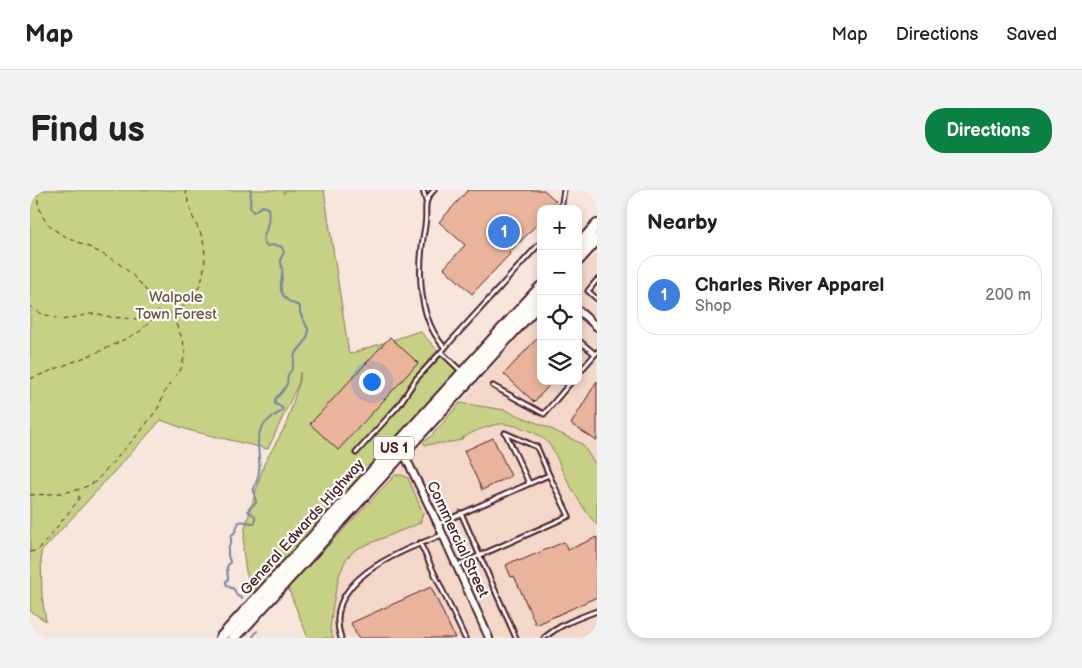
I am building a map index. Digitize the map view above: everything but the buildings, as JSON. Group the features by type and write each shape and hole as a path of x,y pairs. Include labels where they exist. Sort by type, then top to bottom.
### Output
{"main road":[{"path":"582,242 597,225"},
{"path":"582,256 597,239"},
{"name":"General Edwards Highway","path":"249,615 462,373 537,291"},
{"name":"General Edwards Highway","path":"249,615 403,452 537,305"},
{"name":"US 1","path":"221,638 249,615"},
{"name":"US 1","path":"234,638 249,615"}],"street":[{"path":"582,314 597,327"},
{"name":"Commercial Street","path":"403,452 438,524 489,638"}],"lane":[{"path":"423,190 426,200 426,223 421,259 422,299 432,327 446,348"},
{"path":"426,200 434,190"},
{"path":"562,205 564,190"},
{"path":"356,453 399,406 416,379 537,246"},
{"path":"597,280 588,291 597,299"},
{"path":"582,343 596,353 582,369"},
{"path":"441,352 462,373"},
{"path":"494,386 544,414 569,385"},
{"path":"456,566 569,516 537,447 506,433 528,484"},
{"path":"438,524 549,475"},
{"path":"461,513 516,638"},
{"path":"341,638 337,618 342,601 362,576 374,566 442,535"},
{"path":"420,544 464,638"},
{"path":"544,638 556,629 597,611"}],"path":[{"path":"37,190 42,215 49,225 58,233 87,246 117,263 144,287 162,316"},
{"path":"30,379 103,350 139,332 152,320 171,313 188,303 202,280 206,252 203,239 184,190"},
{"path":"30,306 40,313 62,320 99,314 110,317 152,320"},
{"path":"30,495 79,490 95,482 129,446 158,408 166,389 184,362 185,353 182,340 171,313"},
{"path":"30,552 38,550 77,502 79,490"}],"shaded area":[{"path":"597,252 597,464 582,444 547,427 505,410 460,403 537,316 537,385 582,385 582,268"},
{"path":"508,424 535,434 548,442 567,481 597,525 597,638 333,638 330,629 339,576 346,559 356,549 379,539 402,475 395,475 423,443 426,445 460,440 492,425"}],"green space":[{"name":"Walpole Town Forest","path":"30,190 284,190 283,194 286,190 324,190 349,354 420,331 459,374 254,595 246,572 243,550 245,528 264,464 286,425 300,380 300,372 299,382 268,449 188,430 161,420 41,552 42,597 46,621 30,611"},
{"path":"460,403 505,410 582,444 597,464 597,525 573,491 554,452 539,435 518,427 499,424 478,430 457,441 426,445 423,443"},
{"path":"395,475 402,475 408,478 423,513 420,523 356,549 346,559 339,576 333,604 330,629 333,638 308,638 288,588"}],"waterway":[{"path":"242,599 237,596 234,589 226,584 228,579 227,567 230,562 228,549 231,536 239,522 255,523 255,516 248,511 256,503 254,489 259,471 259,436 266,422 283,409 275,404 275,399 287,384 295,354 308,335 308,329 300,313 300,307 290,302 282,294 281,257 284,253 282,247 276,245 266,246 263,239 268,224 268,208 262,206 253,212 250,207 251,190"},
{"path":"252,638 257,631"}],"place":[{"name":"Charles River Apparel","path":"504,232"}]}
